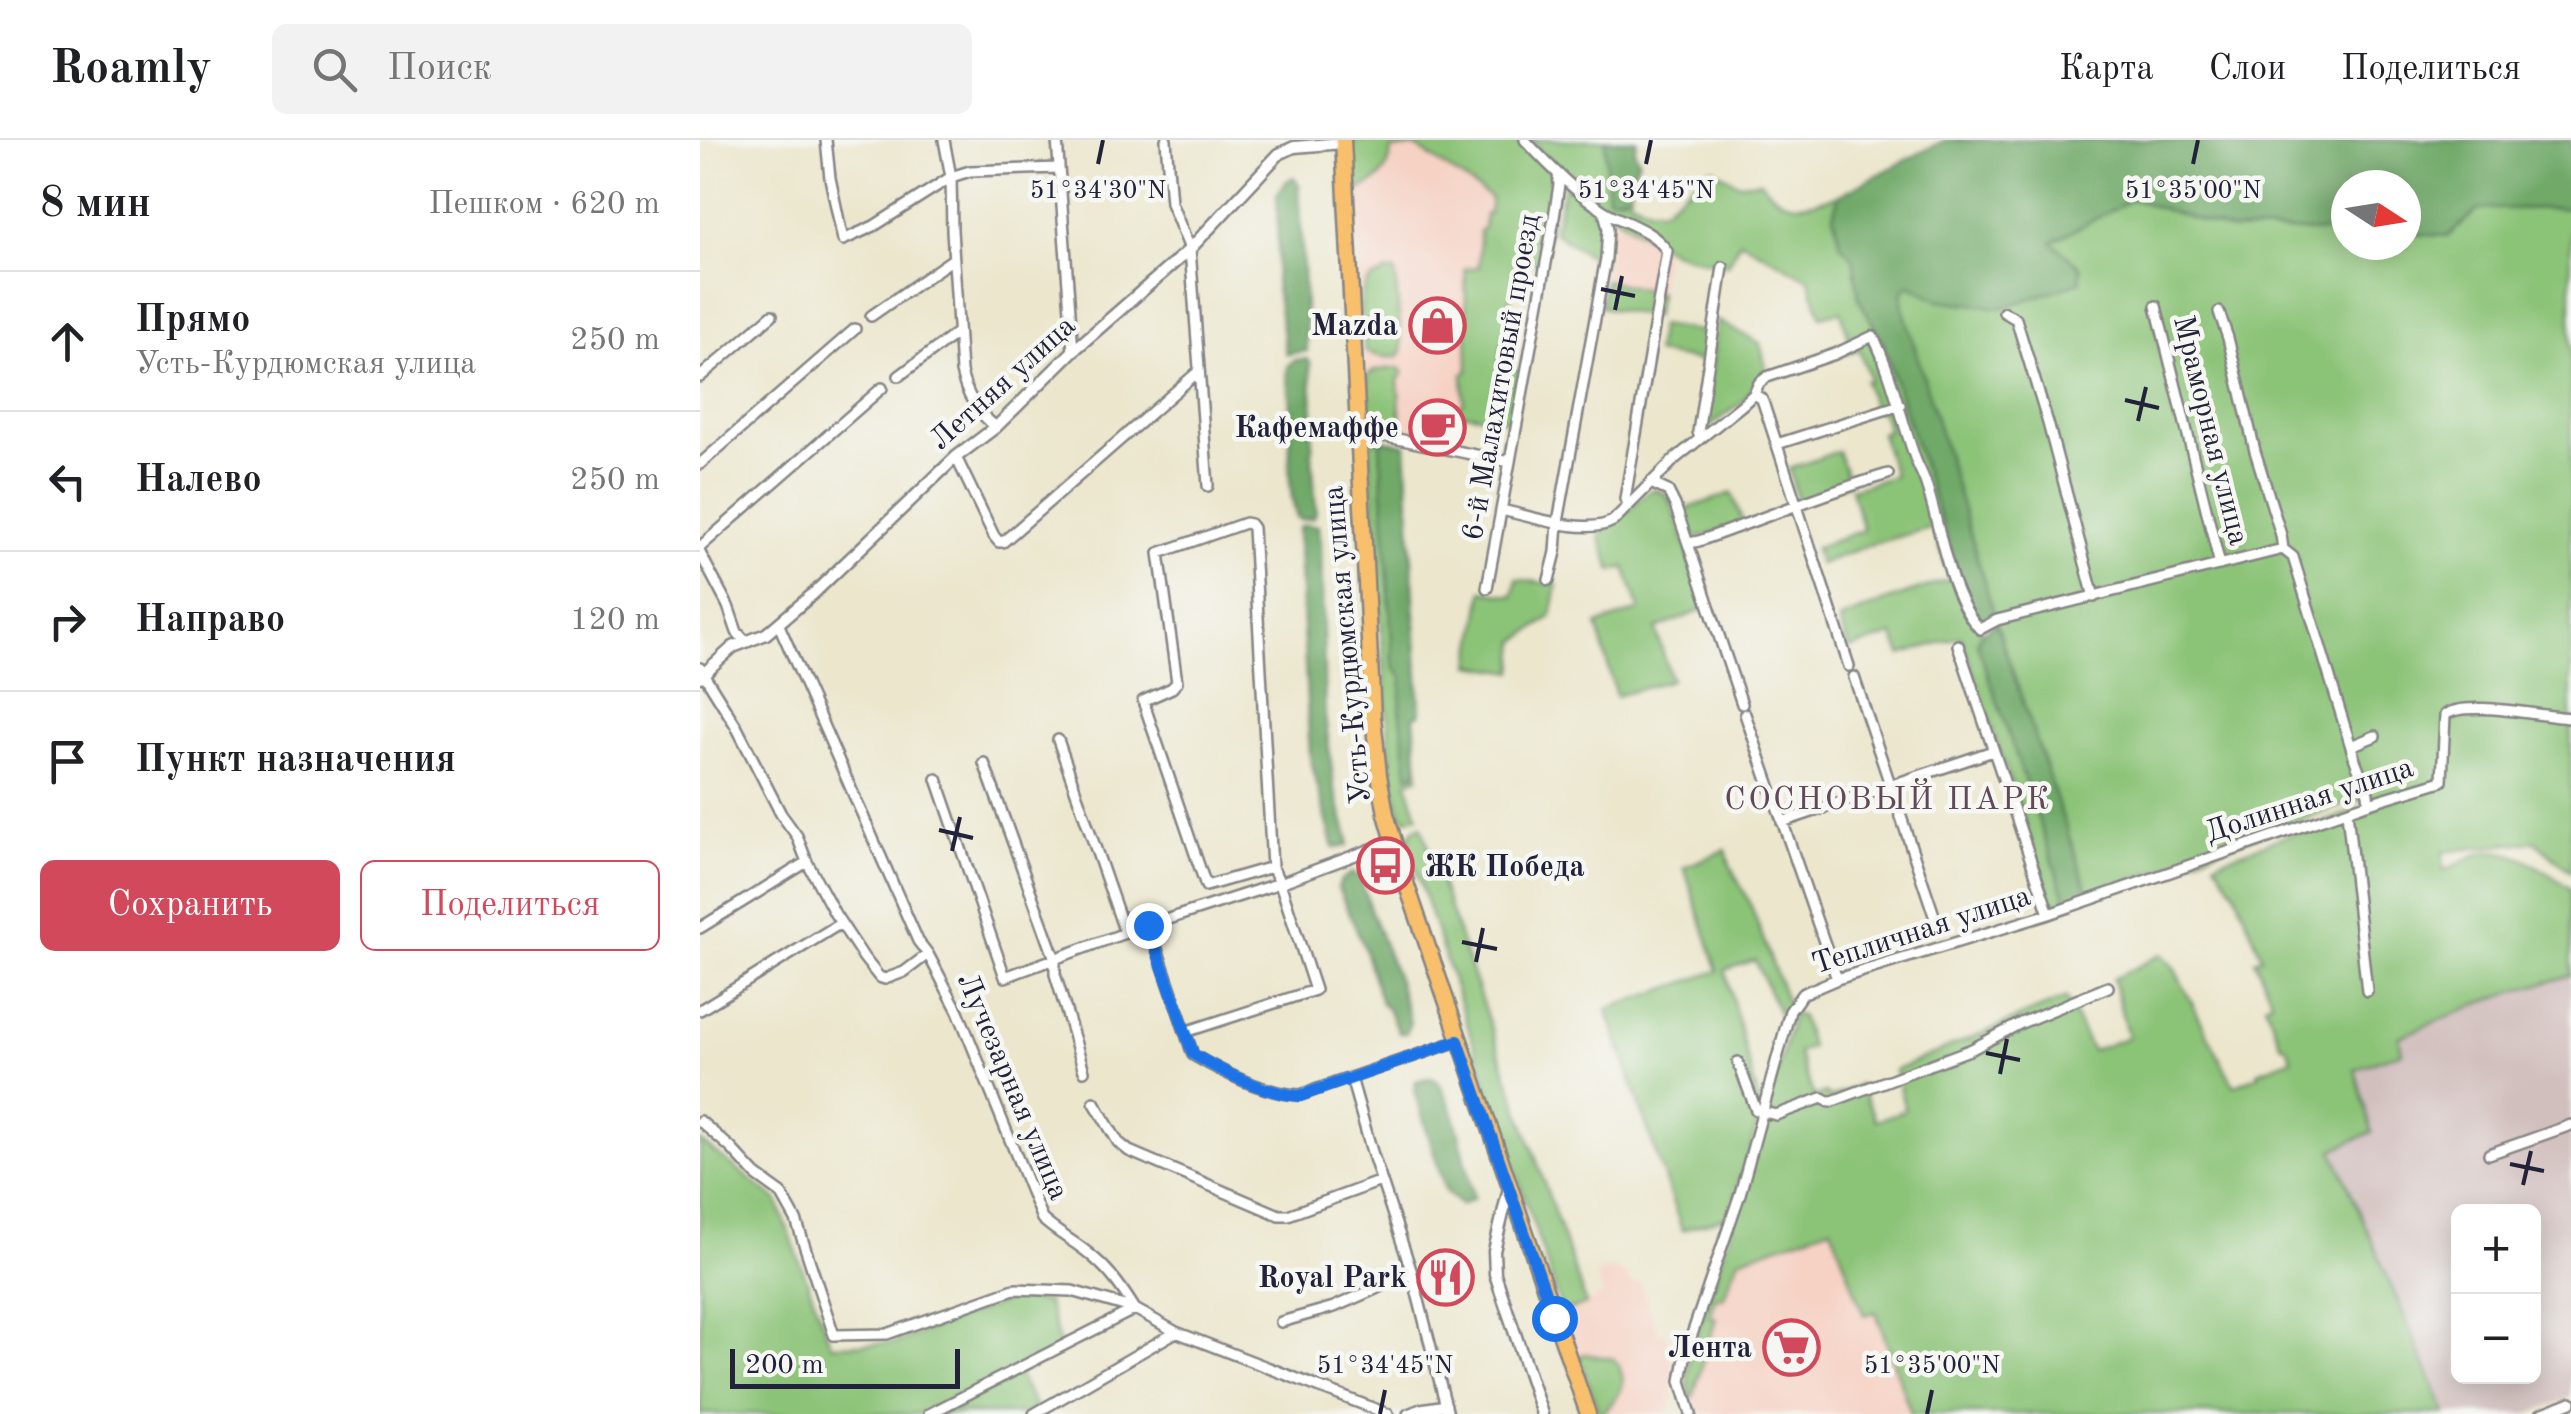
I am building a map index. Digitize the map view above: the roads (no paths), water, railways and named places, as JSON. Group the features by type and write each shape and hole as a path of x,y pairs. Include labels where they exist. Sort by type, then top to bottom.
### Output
{"main road":[{"name":"Усть-Курдюмская улица","path":"1343,142 1379,775 1394,841 1458,1041 1588,1414"}],"street":[{"path":"826,140 843,240 874,226 951,177 970,172 1059,168"},
{"path":"944,140 951,177 961,372 965,389 985,419 996,427"},
{"path":"1057,140 1073,351"},
{"path":"1166,140 1171,203 1190,250 1208,486"},
{"path":"1524,140 1604,212 1633,224 1664,245 1668,259 1628,481 1628,504"},
{"name":"Летняя улица","path":"701,673 733,647 760,638 779,624 956,458 996,427 1073,351 1190,250 1280,154 1294,147 1343,142"},
{"name":"6-й Малахитовый проезд","path":"1487,588 1552,230 1558,174"},
{"path":"1550,580 1606,258 1608,230 1604,212"},
{"path":"870,316 953,259"},
{"path":"1700,438 1723,267"},
{"name":"Мраморная улица","path":"2156,306 2220,565"},
{"path":"2004,312 2016,318 2094,597"},
{"path":"2219,312 2283,549 2292,557 2369,803"},
{"path":"700,377 772,315"},
{"path":"700,464 855,329"},
{"path":"899,376 958,332"},
{"path":"1501,510 1593,528 1603,526 1754,394 1767,377 1835,354 1873,336 1900,405 1968,616 1980,629 1997,620 2283,549"},
{"path":"956,458 994,536 1003,542 1199,370"},
{"path":"746,642 737,632 700,550 882,388"},
{"path":"1754,394 1762,399 1778,444 1850,666"},
{"path":"1778,444 1900,405"},
{"path":"1358,439 1383,436 1510,462"},
{"path":"1688,543 1888,474"},
{"path":"1652,481 1668,491 1688,543 1838,980"},
{"path":"1185,1032 1315,990 1272,867 1253,528 1247,523 1159,553 1177,682 1172,688 1146,698 1143,705 1212,904"},
{"path":"779,624 918,941 928,954"},
{"path":"1958,645 2049,914"},
{"name":"Лучезарная улица","path":"701,673 736,726 841,924 879,977 885,979 904,972 928,954 958,1011 1042,1219 1093,1256 1135,1308"},
{"path":"1854,677 1939,930"},
{"name":"Долинная улица","path":"2064,908 2442,781 2445,715 2453,709 2480,708 2571,718"},
{"path":"2351,746 2376,736"},
{"path":"1058,740 1125,933"},
{"path":"1782,822 1993,750"},
{"path":"984,763 1055,959 1084,1070"},
{"path":"937,778 1006,977 1394,841"},
{"path":"2348,812 2367,991"},
{"path":"700,928 807,862"},
{"path":"1206,886 1272,867"},
{"name":"Тепличная улица","path":"1763,1113 1790,1010 1810,990 2064,908"},
{"path":"700,1010 841,924"},
{"path":"1148,925 1193,1054 1275,1092 1300,1096 1458,1041"},
{"path":"1738,1062 1756,1110 1776,1115 1822,1098 1830,1102 1972,1049 2021,1023 2108,987"},
{"path":"1351,1078 1412,1273 1447,1409 1421,1409 1408,1414"},
{"path":"1094,1102 1118,1142 1130,1151 1278,1216 1381,1180"},
{"path":"1691,1414 1682,1381 1686,1352 1763,1113"},
{"path":"700,1122 756,1176 781,1193 796,1220 834,1335 886,1334 1014,1289 1072,1292 1135,1308 1176,1332 1388,1414"},
{"path":"2489,1154 2571,1125"},
{"path":"1509,1187 1493,1261 1542,1414"},
{"path":"1281,1322 1334,1307 1412,1273"},
{"path":"929,1414 1135,1308"},
{"path":"1034,1414 1176,1332"},
{"path":"1054,1402 1061,1414"},
{"path":"2541,1414 2571,1402"}],"place":[{"name":"Mazda","path":"1437,325"},
{"name":"Кафемаффе","path":"1438,427"},
{"name":"ЖК Победа","path":"1386,866"},
{"name":"Royal Park","path":"1446,1277"},
{"name":"Лента","path":"1791,1347"}],"district":[{"name":"СОСНОВЫЙ ПАРК","path":"1888,798"}]}
